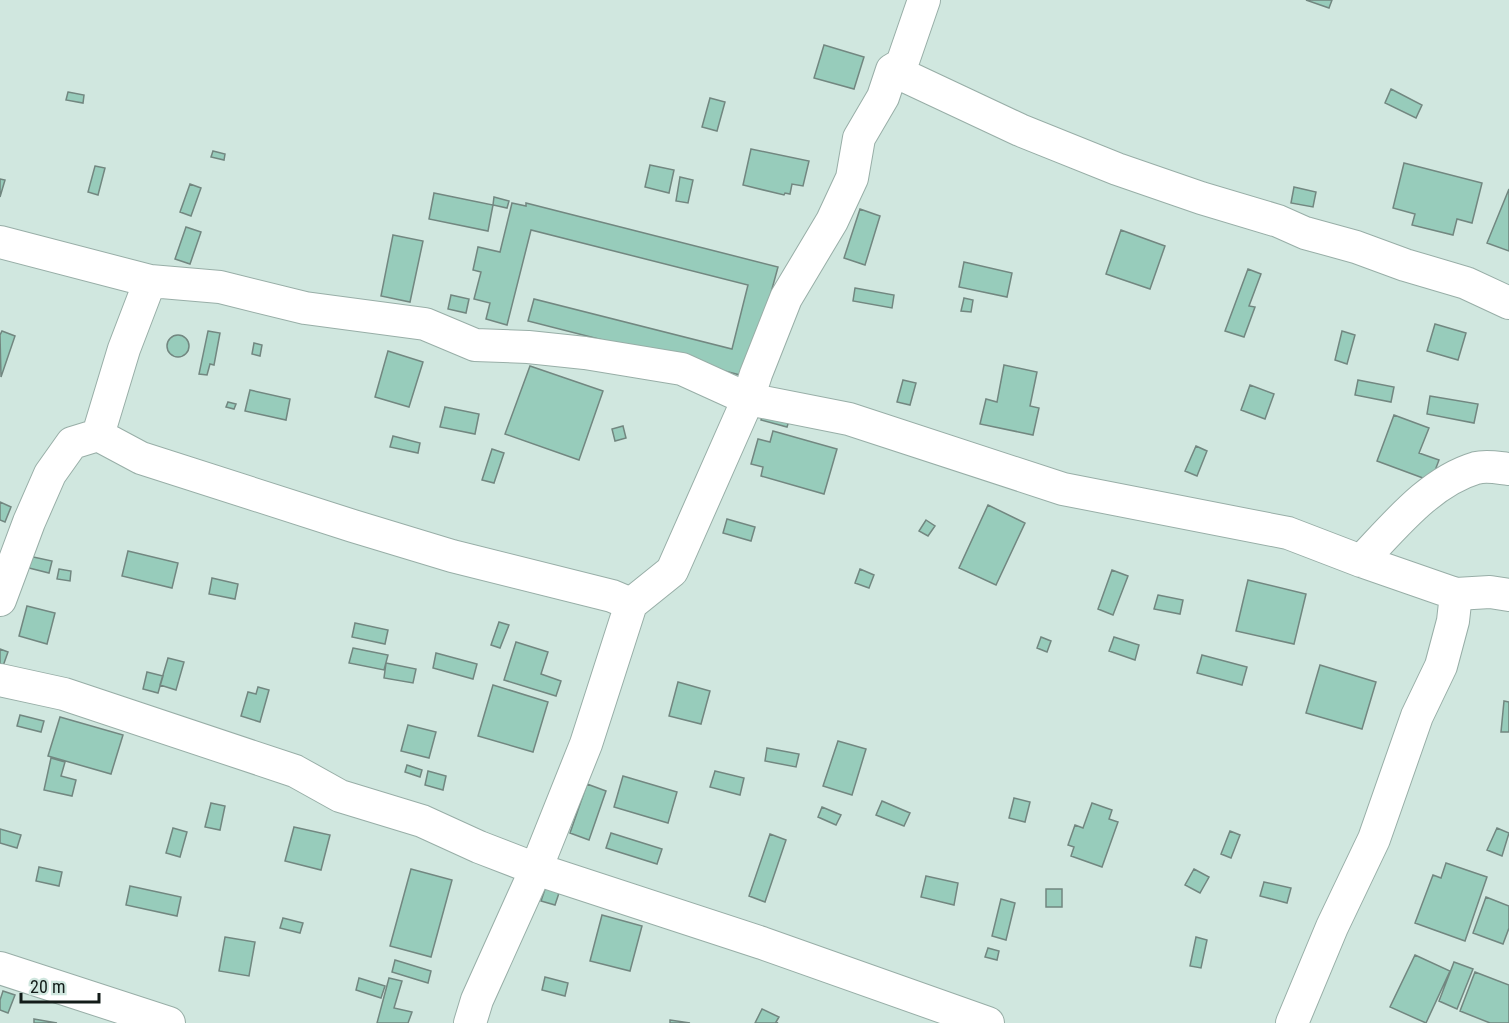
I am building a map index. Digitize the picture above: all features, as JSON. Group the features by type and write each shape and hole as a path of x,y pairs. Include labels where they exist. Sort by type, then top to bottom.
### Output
{"street":[{"path":"470,1023 477,1000 536,869 586,744 630,604 672,571 748,399 786,298 832,220 852,178 859,138 883,97 892,70 902,64 924,0"},
{"path":"892,70 1020,130 1117,169 1278,221 1305,233 1466,283 1509,303"},
{"path":"0,242 150,281 220,287 305,308 425,324 475,345 528,347 585,353 682,369 748,399 849,419 1063,489 1288,533 1456,594 1490,592 1509,595"},
{"path":"98,435 124,349 150,281"},
{"path":"0,600 29,522 50,474 72,443 98,435 141,458 352,526 452,556 612,596 630,604"},
{"path":"1361,561 1427,495 1457,477 1478,468 1509,469"},
{"path":"1292,1023 1332,927 1374,839 1417,716 1441,666 1453,621 1456,594"},
{"path":"0,680 64,694 295,771 340,796 422,821 479,847 536,869 762,943 988,1023"},
{"path":"0,968 169,1023"}],"building":[{"path":"1306,0 1332,0 1329,8"},
{"path":"824,45 864,57 854,89 814,78"},
{"path":"1391,89 1422,105 1416,118 1385,103"},
{"path":"68,92 84,95 83,103 66,100"},
{"path":"710,98 725,102 717,131 702,127"},
{"path":"751,149 809,161 803,186 792,184 790,194 785,193 784,195 743,185"},
{"path":"213,151 225,154 224,160 211,157"},
{"path":"1404,163 1482,183 1472,223 1457,219 1453,235 1412,225 1415,214 1393,208"},
{"path":"650,165 674,170 669,193 645,187"},
{"path":"95,166 105,168 98,195 88,192"},
{"path":"680,177 693,180 688,203 676,201"},
{"path":"0,179 5,180 0,197"},
{"path":"190,184 201,188 191,216 180,212"},
{"path":"1294,187 1316,192 1313,207 1291,203"},
{"path":"1509,189 1509,251 1487,243"},
{"path":"434,193 493,205 488,231 429,219"},
{"path":"494,197 509,201 507,208 493,205"},
{"path":"512,203 526,206 526,203 778,267 748,377 528,321 534,299 732,349 748,285 531,230 507,325 486,319 490,303 474,299 481,272 473,270 478,247 500,252"},
{"path":"860,209 880,216 865,265 844,258"},
{"path":"186,227 201,232 190,264 175,259"},
{"path":"1121,230 1165,246 1150,289 1106,274"},
{"path":"393,235 423,241 410,302 381,296"},
{"path":"964,262 1012,273 1007,297 959,287"},
{"path":"1248,269 1261,274 1249,306 1255,307 1244,337 1225,331"},
{"path":"855,288 894,295 892,308 853,301"},
{"path":"451,295 469,299 466,313 448,309"},
{"path":"964,298 973,300 971,312 961,311"},
{"path":"1435,324 1466,333 1458,360 1427,351"},
{"path":"2,331 15,336 1,377 0,335"},
{"path":"208,331 220,333 214,365 210,364 207,375 199,374"},
{"path":"1342,331 1355,335 1347,364 1335,360"},
{"path":"178,335 186,338 189,346 186,354 178,357 170,354 167,346 170,338"},
{"path":"254,343 262,345 260,356 252,354"},
{"path":"388,351 423,362 409,407 375,397"},
{"path":"1004,365 1037,372 1030,406 1039,408 1033,435 980,424 986,399 997,402"},
{"path":"530,366 603,391 579,460 505,434"},
{"path":"903,380 916,383 910,405 897,402"},
{"path":"1358,380 1394,387 1391,402 1355,395"},
{"path":"1250,385 1274,394 1265,419 1241,410"},
{"path":"250,390 290,399 286,420 245,411"},
{"path":"1430,396 1478,404 1474,423 1427,414"},
{"path":"228,402 236,404 234,409 226,407"},
{"path":"766,403 792,411 787,427 761,420"},
{"path":"445,407 479,414 475,434 440,427"},
{"path":"1394,415 1429,428 1419,453 1439,460 1431,481 1377,461"},
{"path":"623,426 626,438 615,441 612,429"},
{"path":"773,431 837,449 824,494 761,476 763,467 751,464 758,439 770,442"},
{"path":"393,436 420,443 418,453 390,447"},
{"path":"1196,446 1207,451 1197,476 1185,471"},
{"path":"492,449 504,453 494,483 482,480"},
{"path":"0,502 11,507 5,522 0,520"},
{"path":"988,505 1025,523 996,585 959,568"},
{"path":"727,519 755,527 751,541 723,533"},
{"path":"926,520 935,526 928,536 919,531"},
{"path":"128,551 178,563 172,588 122,576"},
{"path":"24,555 52,561 49,573 21,566"},
{"path":"59,569 71,571 70,581 57,579"},
{"path":"860,569 874,575 869,588 855,583"},
{"path":"1112,570 1128,576 1113,615 1098,609"},
{"path":"212,578 238,584 235,599 209,594"},
{"path":"1248,580 1306,594 1294,644 1236,631"},
{"path":"1158,595 1183,600 1180,614 1154,609"},
{"path":"27,606 55,613 47,644 19,636"},
{"path":"499,622 509,625 500,648 491,645"},
{"path":"355,623 388,630 385,644 352,637"},
{"path":"1041,637 1051,641 1047,652 1037,648"},
{"path":"1114,637 1139,645 1135,660 1109,651"},
{"path":"516,642 548,652 541,674 561,681 556,696 504,680"},
{"path":"353,648 388,655 384,670 349,663"},
{"path":"0,649 8,652 3,666 0,665"},
{"path":"436,653 477,664 473,679 433,668"},
{"path":"1202,655 1247,667 1242,685 1197,673"},
{"path":"168,658 184,662 176,690 160,685"},
{"path":"386,663 416,669 413,683 384,678"},
{"path":"1320,665 1376,682 1362,729 1306,713"},
{"path":"147,672 163,676 158,693 143,689"},
{"path":"678,682 710,691 701,724 669,716"},
{"path":"493,685 548,702 533,752 478,736"},
{"path":"258,687 269,690 260,722 241,716 248,692 256,694"},
{"path":"1504,701 1509,702 1509,732 1501,732"},
{"path":"20,715 44,721 41,732 17,726"},
{"path":"60,717 123,735 111,774 48,756"},
{"path":"408,725 436,732 429,758 401,751"},
{"path":"838,741 866,749 852,795 823,786"},
{"path":"767,748 799,754 796,767 765,761"},
{"path":"51,758 65,762 61,776 76,780 72,796 44,790"},
{"path":"407,765 422,770 420,777 405,772"},
{"path":"428,771 446,776 443,790 425,785"},
{"path":"715,771 744,778 740,795 710,787"},
{"path":"623,776 677,792 668,823 614,807"},
{"path":"587,784 606,791 589,840 570,833"},
{"path":"1014,798 1030,802 1025,822 1009,818"},
{"path":"882,801 910,813 904,826 876,815"},
{"path":"211,803 225,806 220,830 205,827"},
{"path":"1092,803 1112,810 1109,819 1118,822 1102,867 1071,856 1074,847 1068,845 1075,825 1083,828"},
{"path":"822,807 841,815 836,825 818,817"},
{"path":"294,827 330,835 321,870 285,861"},
{"path":"173,828 187,832 180,857 166,853"},
{"path":"1497,828 1509,833 1502,856 1487,850"},
{"path":"0,829 21,835 17,848 0,843"},
{"path":"1230,831 1240,835 1231,858 1221,854"},
{"path":"611,833 662,849 657,864 606,848"},
{"path":"770,834 786,840 765,902 749,896"},
{"path":"1446,863 1487,877 1465,941 1415,923 1433,875 1441,878"},
{"path":"39,867 62,872 59,886 36,881"},
{"path":"411,869 452,880 431,957 390,946"},
{"path":"1194,869 1209,877 1200,893 1185,885"},
{"path":"926,876 958,883 954,905 921,897"},
{"path":"1264,882 1291,888 1287,903 1260,896"},
{"path":"130,886 181,897 177,916 126,905"},
{"path":"546,886 560,890 555,905 541,901"},
{"path":"1046,889 1062,889 1062,907 1046,907"},
{"path":"1486,897 1509,906 1509,928 1503,944 1473,933"},
{"path":"1001,899 1015,903 1006,940 992,936"},
{"path":"602,915 642,926 630,971 590,961"},
{"path":"283,918 303,923 300,933 280,928"},
{"path":"225,937 255,942 249,976 219,971"},
{"path":"1196,937 1207,940 1201,968 1190,966"},
{"path":"988,948 999,951 997,960 985,957"},
{"path":"1415,955 1450,971 1426,1023 1390,1007"},
{"path":"395,960 431,971 428,983 392,972"},
{"path":"1454,962 1473,969 1457,1009 1439,1001"},
{"path":"1475,972 1509,985 1509,1023 1490,1023 1460,1011"},
{"path":"545,977 568,983 565,996 542,990"},
{"path":"359,978 385,986 381,998 356,990"},
{"path":"389,978 402,981 394,1008 412,1012 408,1023 377,1023"},
{"path":"3,991 15,995 8,1013 0,1010"},
{"path":"762,1009 779,1017 776,1022 778,1023 755,1023"},
{"path":"34,1019 57,1023 34,1023"},
{"path":"670,1020 690,1023 670,1023"}]}
